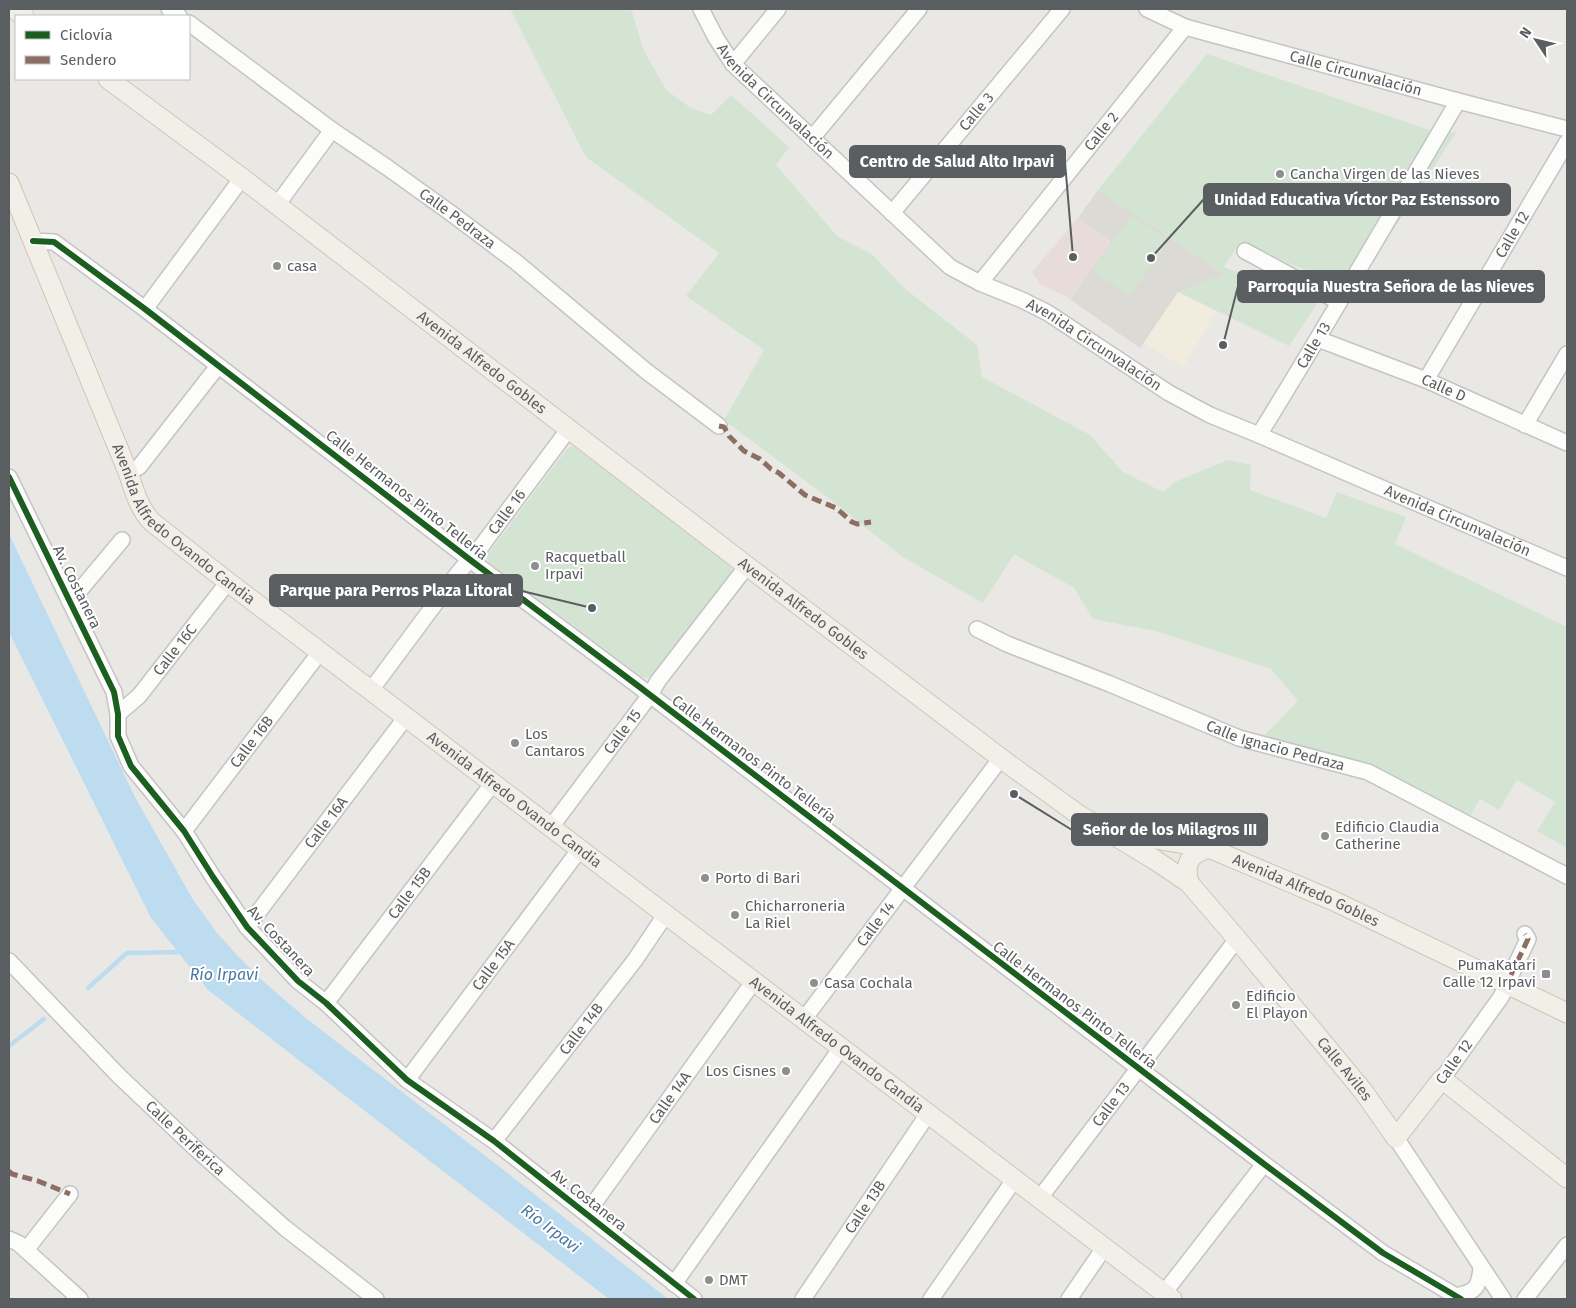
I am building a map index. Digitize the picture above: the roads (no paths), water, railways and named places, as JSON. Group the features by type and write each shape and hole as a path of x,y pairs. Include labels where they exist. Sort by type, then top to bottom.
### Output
{"main road":[{"name":"Avenida Alfredo Gobles","path":"109,80 242,178 747,566 1079,815 1106,831 1209,848 1334,901 1509,980 1567,1013"},
{"name":"Avenida Alfredo Ovando Candia","path":"9,183 139,503 148,518 157,527 1168,1296"},
{"name":"Calle Aviles","path":"1106,831 1156,860 1189,884 1363,1091 1396,1138"},
{"path":"1189,884 1186,872 1189,861 1197,852 1209,848"},
{"path":"1442,1079 1567,1178"},
{"name":"Calle 12","path":"1396,1138 1442,1079"}],"street":[{"name":"Avenida Circunvalación","path":"701,9 716,38 733,64 950,267 980,283 1048,313 1169,393 1210,415 1567,568"},
{"path":"733,64 778,9"},
{"path":"812,138 919,9"},
{"name":"Calle 3","path":"892,213 1062,9"},
{"name":"Calle Circunvalación","path":"1146,9 1185,27 1567,129"},
{"name":"Calle Pedraza","path":"190,25 332,130 396,174 516,262 646,371 719,426"},
{"name":"Calle 2","path":"980,283 1185,27"},
{"name":"Calle 13","path":"1260,435 1458,101"},
{"path":"277,205 332,130"},
{"name":"Calle 12","path":"1426,380 1567,142"},
{"path":"146,309 242,178"},
{"name":"Calle Hermanos Pinto Tellería","path":"33,241 54,242 146,309 1137,1069 1383,1253 1459,1298"},
{"path":"1245,251 1339,302"},
{"name":"Calle D","path":"1318,340 1426,380 1567,443"},
{"path":"1525,425 1567,354"},
{"path":"128,472 139,467 218,366"},
{"name":"Calle 16","path":"371,690 568,430"},
{"name":"Av. Costanera","path":"9,477 114,692 118,714 118,736 131,766 184,831 247,927 298,981 326,1003 406,1080 494,1141 694,1299"},
{"path":"70,602 122,540"},
{"name":"Calle 15","path":"550,827 650,695 658,681 747,566"},
{"name":"Calle 16C","path":"118,714 139,696 228,582"},
{"name":"Calle Ignacio Pedraza","path":"977,629 1007,644 1110,684 1238,738 1368,772 1567,876"},
{"name":"Calle 16B","path":"184,831 320,652"},
{"name":"Calle 16A","path":"247,927 406,717"},
{"name":"Calle 14","path":"804,1019 1001,758"},
{"name":"Calle 15B","path":"326,1003 493,783"},
{"name":"Calle 15A","path":"406,1080 580,850"},
{"name":"Calle 14B","path":"494,1141 635,960 666,914"},
{"name":"Calle 12","path":"1442,1079 1501,997 1528,939 1525,934"},
{"name":"Calle 13","path":"1040,1198 1237,939"},
{"name":"Calle Periferica","path":"9,961 119,1076 196,1149 285,1228 376,1299"},
{"name":"Calle 14A","path":"587,1213 754,981"},
{"path":"674,1284 841,1048"},
{"name":"Calle 13B","path":"803,1299 928,1114"},
{"name":"Calle Aviles","path":"1396,1138 1503,1299"},
{"path":"1168,1296 1264,1164"},
{"path":"931,1299 1014,1180"},
{"path":"26,1250 70,1194"},
{"path":"9,1239 18,1243 80,1299"},
{"path":"1525,1299 1567,1245"},
{"path":"1068,1299 1104,1248"},
{"path":"1459,1298 1476,1288 1480,1281 1482,1268"}],"water":[{"name":"Río Irpavi","path":"9,534 135,797 192,898 217,933 264,982 307,1019 668,1299 609,1299 208,990 151,918 9,632"}],"waterway":[{"path":"88,988 127,953 183,952"},
{"path":"9,1046 44,1019"}],"place":[{"name":"Cancha Virgen de las Nieves","path":"1280,174"},
{"name":"Centro de Salud Alto Irpavi","path":"1073,257"},
{"name":"Unidad Educativa Víctor Paz Estenssoro","path":"1151,258"},
{"name":"casa","path":"277,266"},
{"name":"Parroquia Nuestra Señora de las Nieves","path":"1223,345"},
{"name":"Racquetball Irpavi","path":"535,566"},
{"name":"Parque para Perros Plaza Litoral","path":"592,608"},
{"name":"Los Cantaros","path":"515,743"},
{"name":"Señor de los Milagros III","path":"1014,794"},
{"name":"Edificio Claudia Catherine","path":"1325,836"},
{"name":"Porto di Bari","path":"705,878"},
{"name":"Chicharroneria La Riel","path":"735,915"},
{"name":"PumaKatari Calle 12 Irpavi","path":"1546,974"},
{"name":"Casa Cochala","path":"814,983"},
{"name":"Edificio El Playon","path":"1236,1005"},
{"name":"Los Cisnes","path":"786,1071"},
{"name":"DMT","path":"709,1280"}]}
